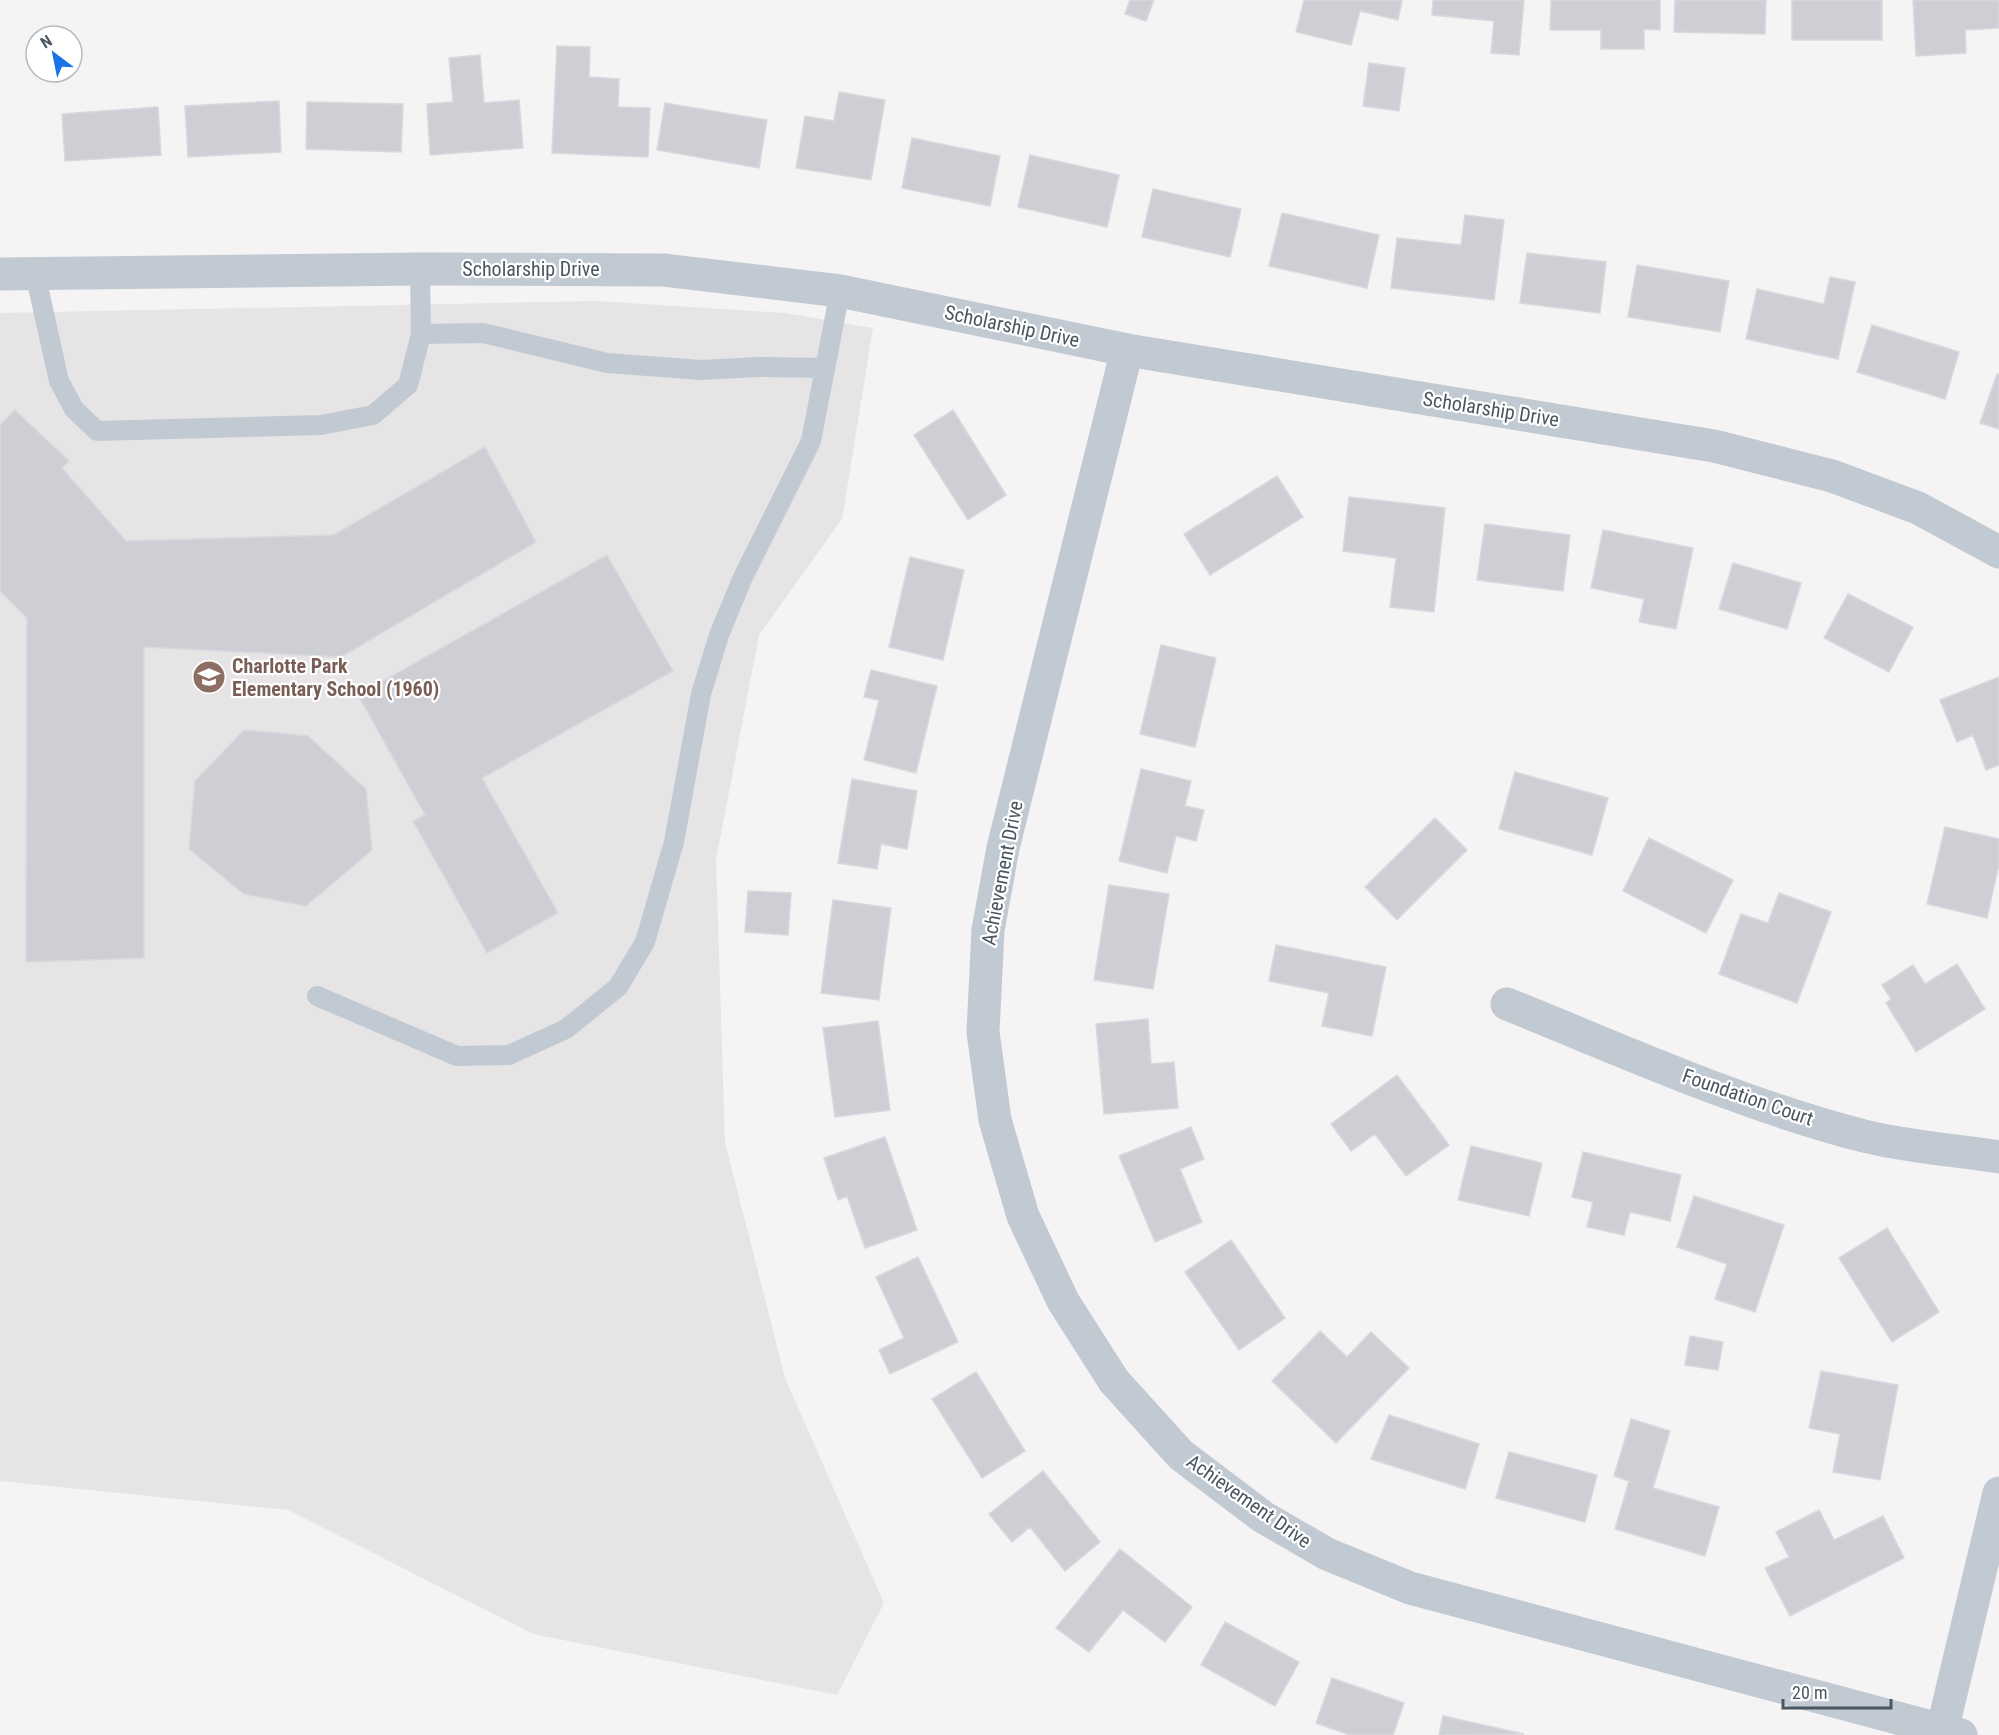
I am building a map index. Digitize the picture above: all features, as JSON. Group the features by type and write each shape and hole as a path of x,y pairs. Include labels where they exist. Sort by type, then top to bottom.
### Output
{"street":[{"name":"Scholarship Drive","path":"0,274 420,268 664,270 840,291 1127,350 1714,446 1832,476 1918,508 1999,552"},
{"name":"Achievement Drive","path":"1127,350 1003,848 988,930 983,1032 995,1120 1023,1216 1063,1301 1114,1381 1181,1455 1263,1516 1327,1554 1410,1588 1952,1733"},
{"name":"Foundation Court","path":"1507,1004 1677,1073 1866,1137 1999,1157"},
{"path":"1952,1733 1999,1493"}],"lane":[{"path":"35,273 59,381 74,409 98,431 321,425 372,415 408,385 421,334 420,268"},
{"path":"317,996 457,1056 509,1055 566,1029 618,987 645,942 674,842 701,694 719,635 743,577 811,441 840,291"},
{"path":"421,334 483,333 607,363 701,370 758,367 825,368"}],"shaded area":[{"path":"597,301 785,313 873,328 842,519 759,635 716,860 725,1142 785,1378 884,1603 837,1695 533,1634 288,1510 0,1481 0,313"}],"building":[{"path":"1130,0 1154,0 1146,21 1125,14"},
{"path":"1304,0 1402,0 1398,20 1360,11 1351,45 1296,32"},
{"path":"1433,0 1524,0 1519,55 1491,53 1494,21 1432,15"},
{"path":"1551,0 1660,0 1660,30 1644,29 1644,49 1601,49 1601,30 1550,30"},
{"path":"1675,0 1766,0 1765,34 1674,32"},
{"path":"1792,0 1882,0 1882,40 1792,40"},
{"path":"1913,0 1999,0 1999,28 1965,30 1966,53 1916,56"},
{"path":"557,46 590,47 589,77 619,79 618,107 650,108 648,157 552,153"},
{"path":"480,55 484,103 519,100 523,148 430,155 427,104 453,102 449,58"},
{"path":"1369,63 1405,68 1399,111 1363,106"},
{"path":"839,92 885,100 871,180 796,168 805,116 834,121"},
{"path":"279,101 281,152 188,157 185,106"},
{"path":"307,102 403,104 401,152 306,149"},
{"path":"665,103 767,120 759,168 657,150"},
{"path":"158,107 161,155 65,161 62,114"},
{"path":"912,138 1000,156 990,206 902,188"},
{"path":"1030,155 1119,175 1107,227 1018,207"},
{"path":"1153,189 1241,209 1230,257 1142,237"},
{"path":"1282,213 1379,235 1367,288 1269,266"},
{"path":"1465,215 1504,220 1494,300 1391,288 1397,238 1461,245"},
{"path":"1527,253 1606,262 1600,313 1520,303"},
{"path":"1637,265 1729,281 1720,332 1628,317"},
{"path":"1830,277 1855,282 1838,359 1746,339 1757,289 1824,304"},
{"path":"1872,325 1959,352 1945,399 1857,372"},
{"path":"1997,374 1999,374 1999,429 1980,423"},
{"path":"15,410 69,461 62,468 126,541 334,535 485,447 536,542 341,657 144,647 144,958 26,962 27,618 0,591 0,425"},
{"path":"953,410 1006,495 968,520 914,435"},
{"path":"1277,476 1303,517 1210,575 1184,534"},
{"path":"1349,497 1445,508 1434,612 1390,607 1396,558 1343,551"},
{"path":"1485,524 1570,535 1563,591 1477,580"},
{"path":"1603,530 1693,548 1676,629 1639,622 1644,599 1591,588"},
{"path":"607,555 673,671 482,778 558,913 487,953 413,821 425,815 358,695"},
{"path":"910,557 964,570 943,660 889,647"},
{"path":"1733,563 1801,583 1787,629 1719,609"},
{"path":"1848,594 1913,627 1889,672 1824,638"},
{"path":"1161,645 1216,658 1195,747 1140,734"},
{"path":"871,670 937,686 916,773 864,760 879,700 864,697"},
{"path":"1999,677 1999,765 1986,770 1973,735 1957,742 1940,700"},
{"path":"244,730 308,736 366,789 372,850 306,906 244,894 189,849 195,781"},
{"path":"1141,769 1191,781 1185,806 1204,810 1196,841 1176,836 1167,873 1119,861"},
{"path":"1515,772 1608,798 1592,855 1499,829"},
{"path":"852,779 917,791 907,849 881,844 877,869 838,863"},
{"path":"1435,818 1467,850 1397,920 1365,887"},
{"path":"1945,827 1999,839 1999,864 1987,918 1927,904"},
{"path":"1649,838 1733,880 1706,933 1623,891"},
{"path":"1109,885 1169,894 1153,989 1094,980"},
{"path":"748,891 791,893 788,935 745,932"},
{"path":"1779,893 1831,912 1797,1003 1719,974 1741,914 1768,923"},
{"path":"833,900 891,908 879,1000 821,993"},
{"path":"1276,945 1386,967 1372,1036 1322,1026 1329,993 1269,981"},
{"path":"1957,964 1985,1009 1916,1052 1886,1003 1891,999 1882,985 1913,965 1925,984"},
{"path":"1148,1019 1151,1064 1174,1062 1178,1108 1104,1114 1096,1024"},
{"path":"878,1021 890,1110 835,1117 823,1028"},
{"path":"1397,1075 1449,1145 1406,1176 1375,1134 1351,1151 1331,1124"},
{"path":"1191,1127 1204,1159 1180,1169 1202,1222 1155,1242 1119,1156"},
{"path":"885,1137 917,1230 865,1248 847,1196 838,1200 824,1158"},
{"path":"1471,1146 1542,1163 1529,1216 1458,1200"},
{"path":"1583,1152 1681,1175 1670,1221 1630,1212 1624,1235 1587,1227 1593,1202 1572,1197"},
{"path":"1694,1196 1784,1225 1755,1312 1715,1299 1727,1264 1677,1247"},
{"path":"1887,1228 1939,1312 1892,1342 1839,1258"},
{"path":"1231,1240 1285,1318 1239,1350 1185,1272"},
{"path":"918,1257 958,1342 890,1374 879,1350 904,1338 876,1277"},
{"path":"1320,1331 1347,1357 1371,1332 1409,1368 1336,1443 1272,1381"},
{"path":"1690,1336 1723,1342 1718,1370 1685,1365"},
{"path":"1821,1371 1898,1385 1880,1480 1833,1472 1840,1434 1809,1428"},
{"path":"976,1372 1025,1451 982,1478 932,1399"},
{"path":"1389,1415 1479,1444 1465,1489 1371,1459"},
{"path":"1631,1419 1670,1431 1653,1488 1719,1507 1705,1556 1615,1529 1629,1481 1614,1476"},
{"path":"1509,1452 1597,1475 1585,1522 1496,1498"},
{"path":"1043,1471 1100,1542 1065,1571 1030,1527 1012,1542 989,1514"},
{"path":"1819,1510 1834,1540 1883,1516 1904,1558 1790,1616 1765,1568 1789,1557 1776,1532"},
{"path":"1120,1549 1192,1607 1165,1642 1123,1610 1089,1652 1056,1628"},
{"path":"1225,1622 1299,1662 1275,1706 1201,1665"},
{"path":"1332,1678 1404,1703 1393,1735 1350,1735 1316,1723"},
{"path":"1443,1716 1524,1734 1439,1735"}],"place":[{"name":"Charlotte Park Elementary School (1960)","path":"209,677"}]}
